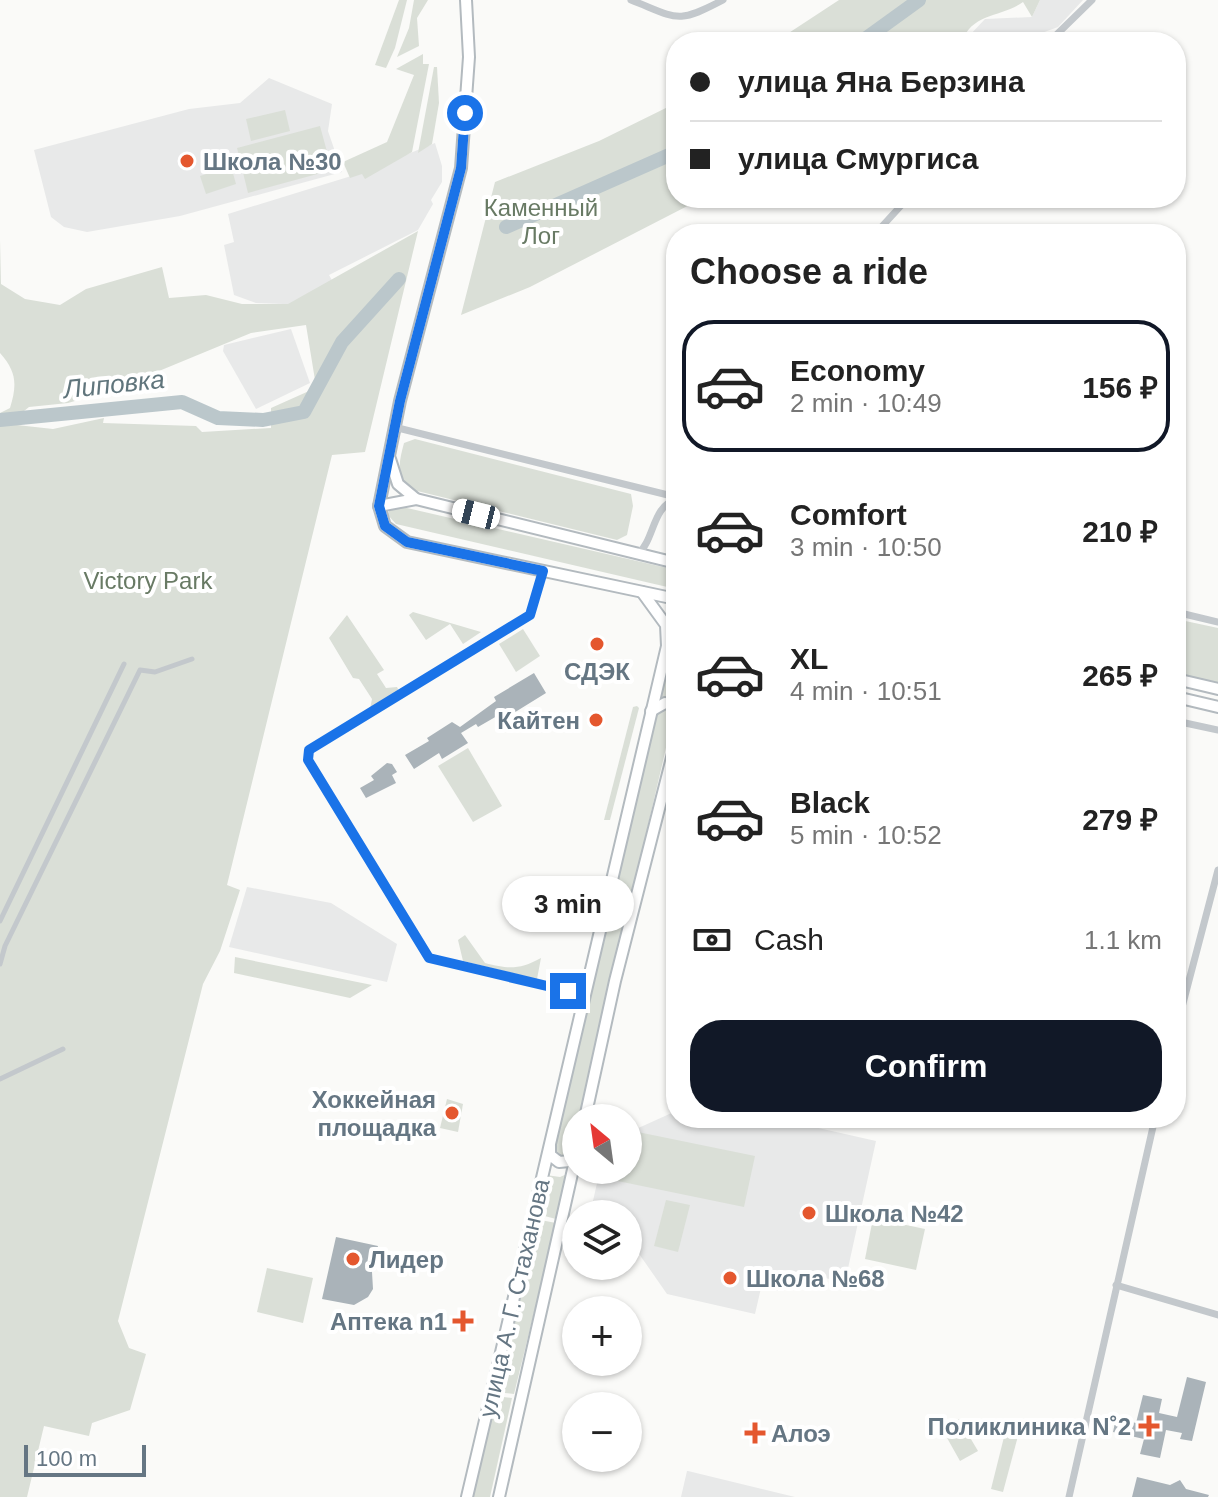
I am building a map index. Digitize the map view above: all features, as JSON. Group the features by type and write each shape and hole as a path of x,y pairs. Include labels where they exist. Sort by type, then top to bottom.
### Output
{"main road":[{"path":"466,0 469,57 461,168 394,427 379,506 385,526 407,542 666,597"},
{"path":"389,452 398,484 416,499"},
{"path":"379,506 416,499 666,561"},
{"name":"улица А. Г. Стаханова","path":"642,592 666,625"},
{"name":"улица А. Г. Стаханова","path":"467,1497 666,650"},
{"path":"1186,681 1218,689"},
{"path":"1186,699 1218,707"},
{"path":"651,711 666,703"},
{"path":"588,1104 615,981 666,781"},
{"path":"550,1140 550,1155 562,1162"},
{"name":"улица А. Г. Стаханова","path":"499,1497 569,1184"}],"street":[{"path":"631,0 673,18 696,15 723,0"},
{"path":"1059,32 1092,0"},
{"path":"884,224 899,208"},
{"path":"394,427 666,496"},
{"path":"637,555 646,546 661,509 666,506"},
{"path":"543,571 530,615 309,750 308,760 429,958 585,995"},
{"path":"1186,614 1218,622"},
{"path":"0,964 5,946 140,670 155,672 192,659"},
{"path":"0,921 124,664"},
{"path":"1186,723 1218,730"},
{"path":"1186,992 1218,870"},
{"path":"0,1079 63,1049"},
{"path":"1069,1497 1153,1128"},
{"path":"1116,1285 1218,1315"}],"shaded area":[{"path":"1040,0 1083,0 1058,27 1044,32 973,32 985,19 1032,17"},
{"name":"Школа №30","path":"269,78 332,104 328,131 342,172 180,216 87,232 64,227 51,217 34,150 189,109 240,103"},
{"path":"435,143 442,166 442,182 418,230 329,275 338,291 310,305 256,303 234,295 224,245 234,242 228,214 361,173"},
{"path":"291,329 310,383 256,409 223,351 224,345"},
{"path":"247,887 331,903 397,944 387,982 229,947"},
{"path":"666,1116 666,1128 818,1128 876,1141 845,1282 784,1270 778,1291 761,1288 755,1314 667,1294 642,1258 642,1200 593,1200 597,1184 642,1184 642,1126"},
{"path":"688,1471 795,1497 681,1497"}],"green space":[{"path":"399,0 407,0 395,48 386,68 375,65"},
{"path":"414,0 428,0 417,18 419,46 397,57 409,28"},
{"path":"839,0 1040,0 1032,17 1023,2 980,21 967,32 790,32"},
{"path":"423,54 423,64 429,64 412,152 365,179 362,174 350,178 343,162 387,142 414,75 396,69"},
{"path":"434,67 437,67 439,103 432,144 418,153"},
{"name":"Каменный Лог","path":"666,108 666,208 684,208 530,287 461,315 495,182 599,141"},
{"path":"285,110 290,131 251,141 246,119"},
{"path":"320,126 332,170 248,193 237,148"},
{"path":"231,166 236,184 206,194 200,176"},
{"name":"Victory Park","path":"418,231 365,452 332,455 227,885 240,890 220,951 203,984 118,1321 129,1348 146,1354 130,1410 92,1423 89,1436 44,1426 27,1497 0,1497 0,413 10,408 14,386 10,366 0,353 0,240 1,284 25,299 60,305 86,289 162,267 169,298 206,295 242,304 288,304","holes":["306,325 315,380 309,391 271,408 271,428 202,432 196,426 103,423 104,418 53,429 8,424 29,407 68,403 113,390 251,333"]},
{"path":"415,439 631,494 633,506 627,535 617,540 409,489 400,472 400,462 404,443"},
{"path":"394,505 666,568 666,587 396,524 387,514"},
{"path":"413,612 481,632 463,644 450,624 426,640 409,615"},
{"path":"347,615 384,670 377,674 386,688 397,687 399,691 370,709 372,699 359,679 353,678 329,638"},
{"path":"1186,621 1218,628 1218,684 1186,676"},
{"path":"523,629 540,656 516,672 499,644"},
{"path":"666,668 666,699 659,698"},
{"path":"633,707 639,708 610,820 604,820"},
{"path":"666,710 666,748 583,1104 563,1104 654,714"},
{"path":"468,748 502,806 473,822 438,766"},
{"path":"465,935 485,963 513,967 541,958 537,979 463,961 458,940"},
{"path":"235,957 372,985 350,998 234,973"},
{"name":"Хоккейная площадка","path":"447,1099 463,1104 458,1132 440,1128"},
{"path":"562,1109 562,1157 554,1154"},
{"path":"642,1133 755,1156 744,1207 632,1184 642,1184"},
{"path":"546,1175 560,1177 565,1184 556,1219 537,1214"},
{"path":"666,1200 690,1205 678,1252 654,1246"},
{"path":"873,1218 925,1229 916,1270 865,1259"},
{"path":"535,1219 556,1223 514,1394 495,1392"},
{"path":"267,1268 313,1278 303,1323 257,1312"},
{"path":"494,1396 512,1398 490,1497 469,1497"},
{"path":"959,1419 978,1451 960,1461 942,1429"},
{"path":"1005,1433 1018,1436 1003,1492 991,1489"}],"building":[{"path":"534,673 546,693 507,717 504,712 478,727 476,724 461,733 468,743 442,759 439,753 414,769 405,755 452,722 460,727 496,701 494,697"},
{"path":"387,763 392,764 397,772 392,775 396,783 366,798 360,788 374,780 371,776"},
{"name":"Лидер","path":"336,1237 378,1246 372,1272 373,1289 368,1297 354,1305 322,1299"},
{"name":"Поликлиника N˚2","path":"1187,1377 1206,1382 1192,1441 1180,1439 1182,1433 1166,1430 1160,1458 1140,1454 1144,1439 1113,1432 1116,1418 1136,1423 1143,1395 1162,1399 1159,1413 1177,1417"},
{"path":"1137,1477 1170,1485 1180,1480 1186,1489 1209,1495 1132,1497"}],"waterway":[{"name":"Липовка","path":"875,32 919,0"},
{"name":"Липовка","path":"506,227 666,156"},
{"name":"Липовка","path":"0,420 182,402 218,418 263,420 304,412 342,342 399,279"}],"place":[{"name":"Школа №30","path":"187,161"},
{"name":"СДЭК","path":"597,644"},
{"name":"Кайтен","path":"596,720"},
{"name":"Хоккейная площадка","path":"452,1113"},
{"name":"Школа №42","path":"809,1213"},
{"name":"Лидер","path":"353,1259"},
{"name":"Школа №68","path":"730,1278"},
{"name":"Аптека n1","path":"463,1321"},
{"name":"Поликлиника N˚2","path":"1149,1426"},
{"name":"Алоэ","path":"755,1433"}],"route":[{"path":"465,113 461,168 400,401 379,506 385,526 407,542 543,571 530,615 309,750 308,760 429,958 568,991"}]}
